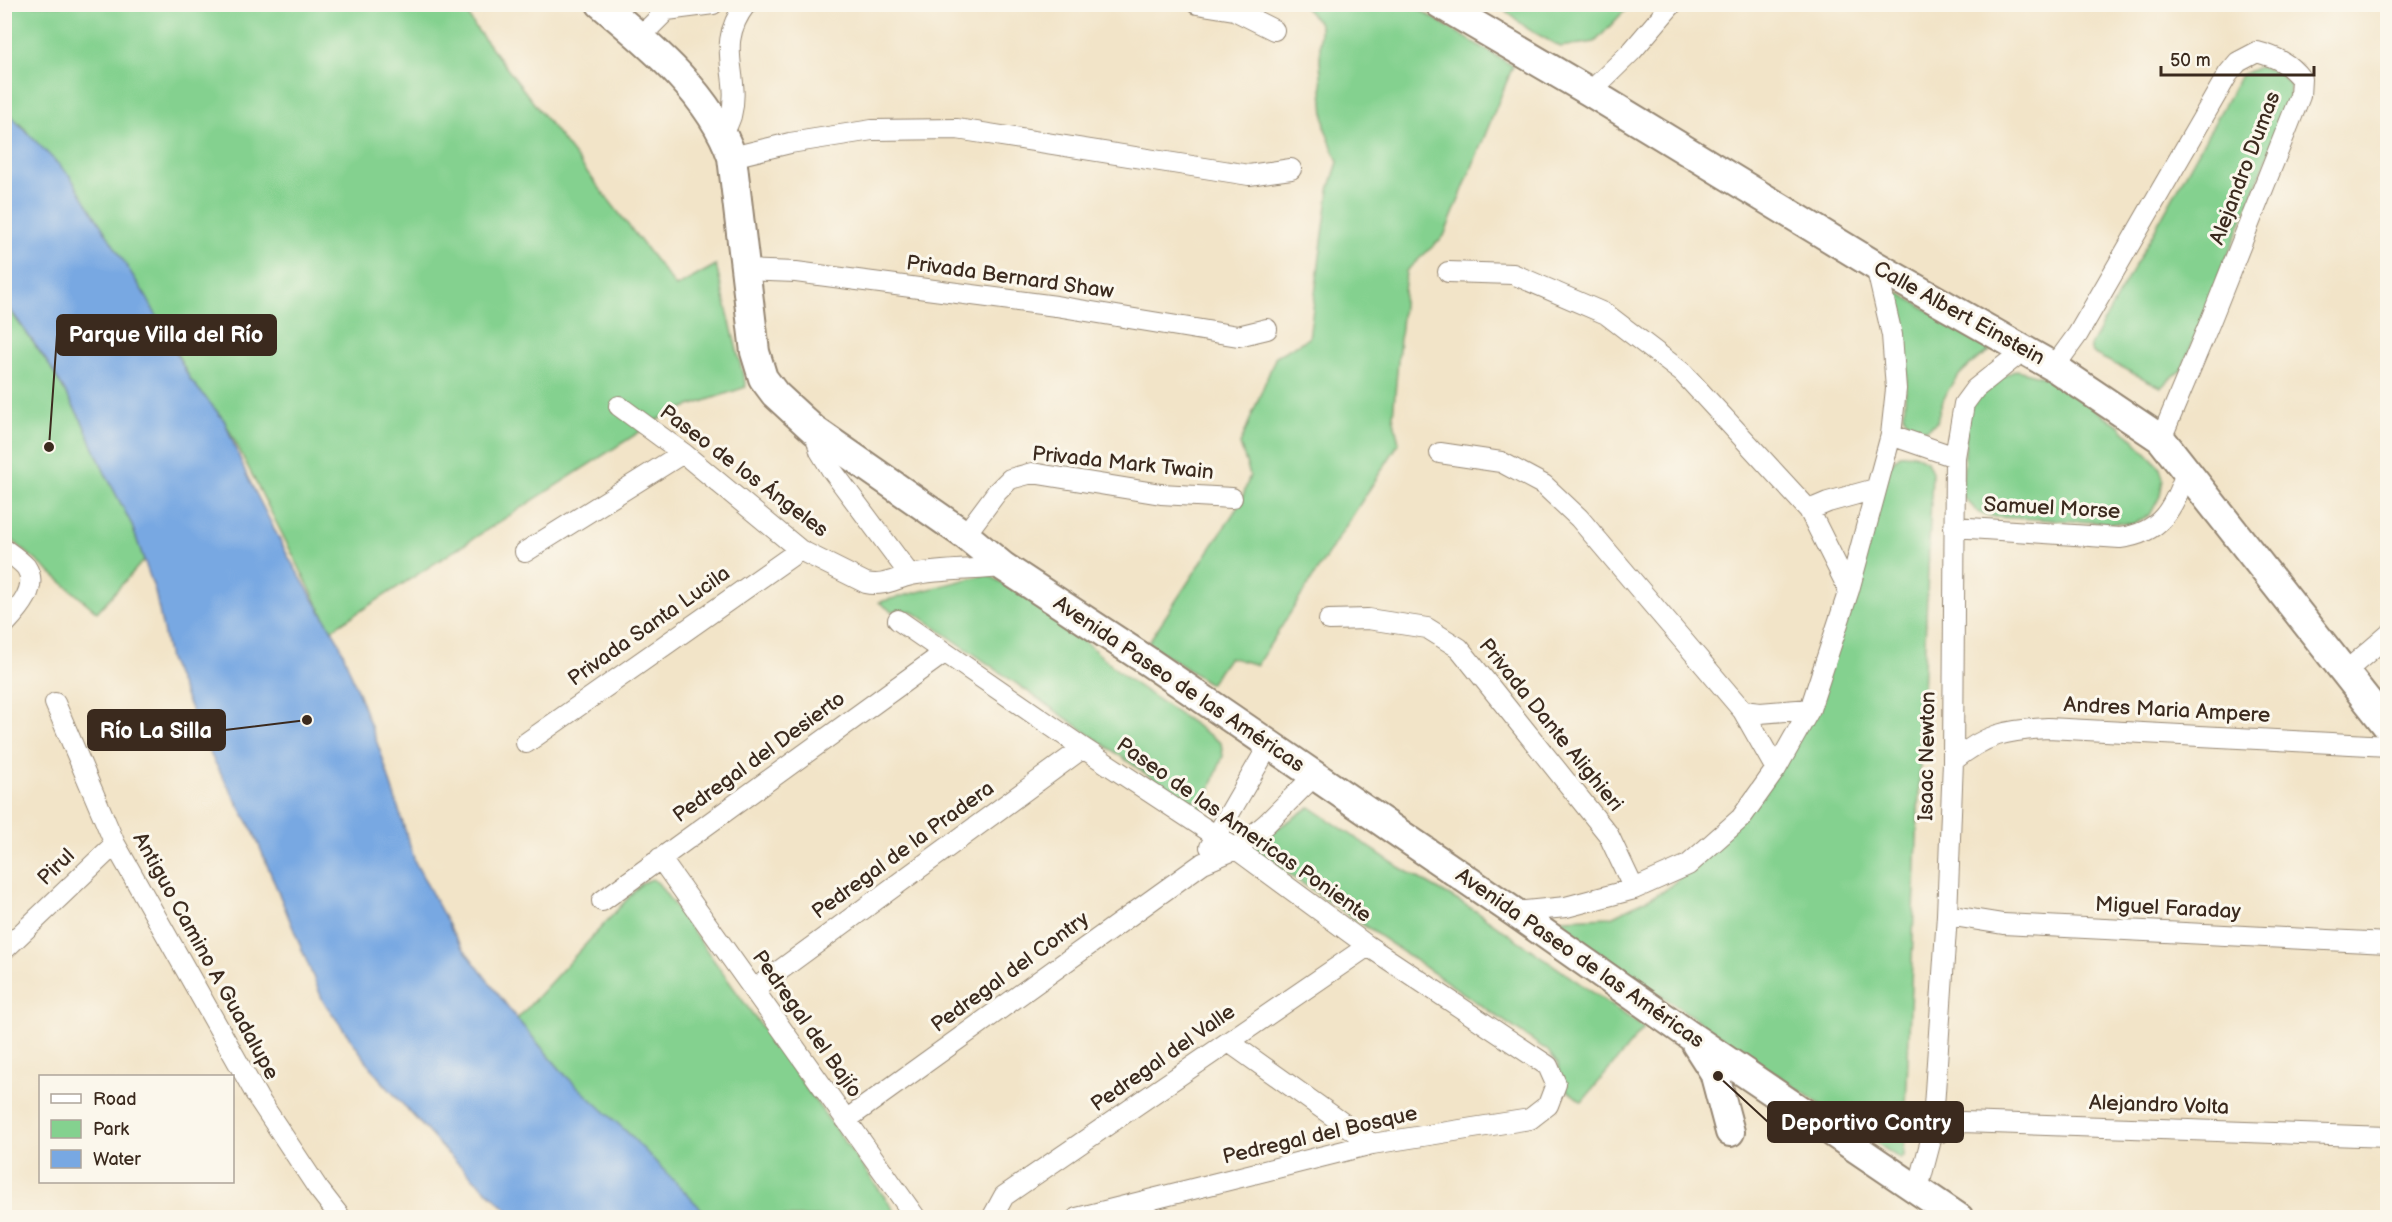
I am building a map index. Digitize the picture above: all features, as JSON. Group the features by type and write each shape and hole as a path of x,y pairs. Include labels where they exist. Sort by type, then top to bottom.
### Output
{"street":[{"path":"601,4 640,37 682,78 728,145"},
{"path":"640,37 664,7 713,4"},
{"path":"728,145 732,103 729,39 736,18 746,4"},
{"path":"1197,4 1234,10 1274,30"},
{"path":"1590,92 1632,51 1672,4"},
{"name":"Calle Albert Einstein","path":"1455,8 1876,267 2054,367 2161,439 2388,727"},
{"name":"Alejandro Dumas","path":"2054,367 2078,334 2228,74 2238,62 2257,52 2275,57 2291,67 2301,79 2300,96 2215,311 2161,439"},
{"path":"728,145 790,143 872,130 957,129 1249,175 1291,169"},
{"name":"Avenida Paseo de las Américas","path":"728,145 755,352 763,378 781,400 814,430 965,535 1004,567 1149,662 1689,1035 1959,1218"},
{"path":"1514,912 1566,908 1634,889 1688,865 1742,818 1776,769 1810,709 1849,590 1891,435 1896,389 1892,335 1876,267"},
{"name":"Privada Bernard Shaw","path":"746,270 796,272 1056,306 1238,336 1267,329"},
{"path":"1449,272 1513,274 1606,314 1683,373 1809,510 1849,590"},
{"name":"Isaac Newton","path":"1918,1189 1932,1136 1947,915 1953,761 1955,457 1964,404 1975,389 2025,350"},
{"name":"Paseo de los Ángeles","path":"618,406 683,453 800,549 866,583 888,584 910,575 1004,567"},
{"path":"814,430 820,452 831,470 910,575"},
{"path":"1891,435 1955,457"},
{"path":"525,552 683,453"},
{"path":"1440,453 1501,462 1544,485 1579,518 1743,711 1776,769"},
{"name":"Privada Mark Twain","path":"965,535 997,492 1010,479 1032,473 1161,494 1232,498"},
{"name":"Samuel Morse","path":"1954,527 2120,538 2135,536 2150,530 2160,521 2179,492 2186,473"},
{"path":"1809,510 1828,502 1875,489"},
{"path":"4,549 26,567 30,578 29,590 22,604 4,625"},
{"name":"Privada Santa Lucila","path":"526,742 800,549"},
{"name":"Privada Dante Alighieri","path":"1329,620 1368,619 1427,628 1459,648 1608,834 1634,889"},
{"name":"Paseo de las Americas Poniente","path":"898,620 1083,748 1236,849 1368,946 1548,1066 1556,1084"},
{"path":"2345,672 2388,634"},
{"name":"Pedregal del Desierto","path":"602,901 944,653"},
{"name":"Antiguo Camino A Guadalupe","path":"55,703 115,844 258,1098 317,1187 341,1218"},
{"path":"1743,711 1760,713 1810,709"},
{"name":"Andres Maria Ampere","path":"1953,761 1971,746 1997,734 2020,729 2048,728 2388,746"},
{"path":"1203,863 1214,836 1269,745"},
{"name":"Pedregal de la Pradera","path":"753,990 1083,748"},
{"name":"Pedregal del Contry","path":"846,1120 1203,863 1236,849 1266,824 1314,776"},
{"name":"Pirul","path":"4,950 115,844"},
{"name":"Pedregal del Bajío","path":"660,858 916,1218"},
{"name":"Miguel Faraday","path":"1947,915 2003,924 2388,943"},
{"name":"Pedregal del Valle","path":"992,1218 1004,1196 1368,946"},
{"path":"1689,1035 1714,1072 1730,1132"},
{"path":"1229,1042 1372,1144"},
{"name":"Pedregal del Bosque","path":"1077,1218 1372,1144 1530,1119 1548,1105 1556,1084"},
{"name":"Alejandro Volta","path":"1932,1136 1962,1122 2388,1137"}],"green space":[{"path":"1505,4 1630,5 1595,42 1560,47 1528,29 1506,11"},
{"path":"4,5 463,5 475,27 676,287 716,265 746,387 669,413 331,630 224,420 190,379 169,338 25,129 5,110"},
{"path":"1302,5 1412,5 1513,66 1444,236 1406,271 1393,416 1399,443 1257,665 1229,657 1210,684 1148,643 1241,502 1250,475 1240,444 1276,356 1309,338 1329,190 1338,162 1325,129 1320,62 1320,24"},
{"path":"2259,67 2277,71 2290,84 2289,104 2182,369 2161,387 2092,353 2090,346 2241,75"},
{"path":"1896,291 1984,344 1990,351 1970,364 1955,380 1944,399 1937,422 1926,429 1912,426 1904,417 1907,371 1903,332 1889,295"},
{"path":"4,302 50,366 82,421 131,523 144,560 97,612 5,534"},
{"path":"2017,370 2046,378 2119,425 2159,466 2163,478 2160,496 2150,515 2132,524 1996,517 1979,513 1962,496 1968,403 1988,382"},
{"path":"1914,454 1927,461 1932,472 1904,1156 1900,1159 1560,926 1562,919 1611,917 1664,891 1710,852 1793,749 1889,466 1900,455"},
{"path":"987,574 1051,612 1125,677 1221,743 1223,756 1201,812 912,611 891,611 879,602"},
{"path":"1310,807 1399,867 1474,910 1644,1028 1582,1102 1561,1085 1558,1064 1548,1051 1249,847"},
{"path":"652,879 658,883 899,1217 709,1217 566,1076 517,1019 642,883"}],"water":[{"path":"5,110 70,176 147,298 190,379 224,420 247,476 290,560 339,642 382,756 415,862 457,940 517,1019 566,1076 627,1132 709,1217 515,1217 447,1153 379,1078 323,1001 254,833 213,759 169,659 155,591 131,523 82,421 50,366 5,302"}],"place":[{"name":"Parque Villa del Río","path":"49,447"},
{"name":"Río La Silla","path":"307,720"},
{"name":"Deportivo Contry","path":"1718,1076"}]}
